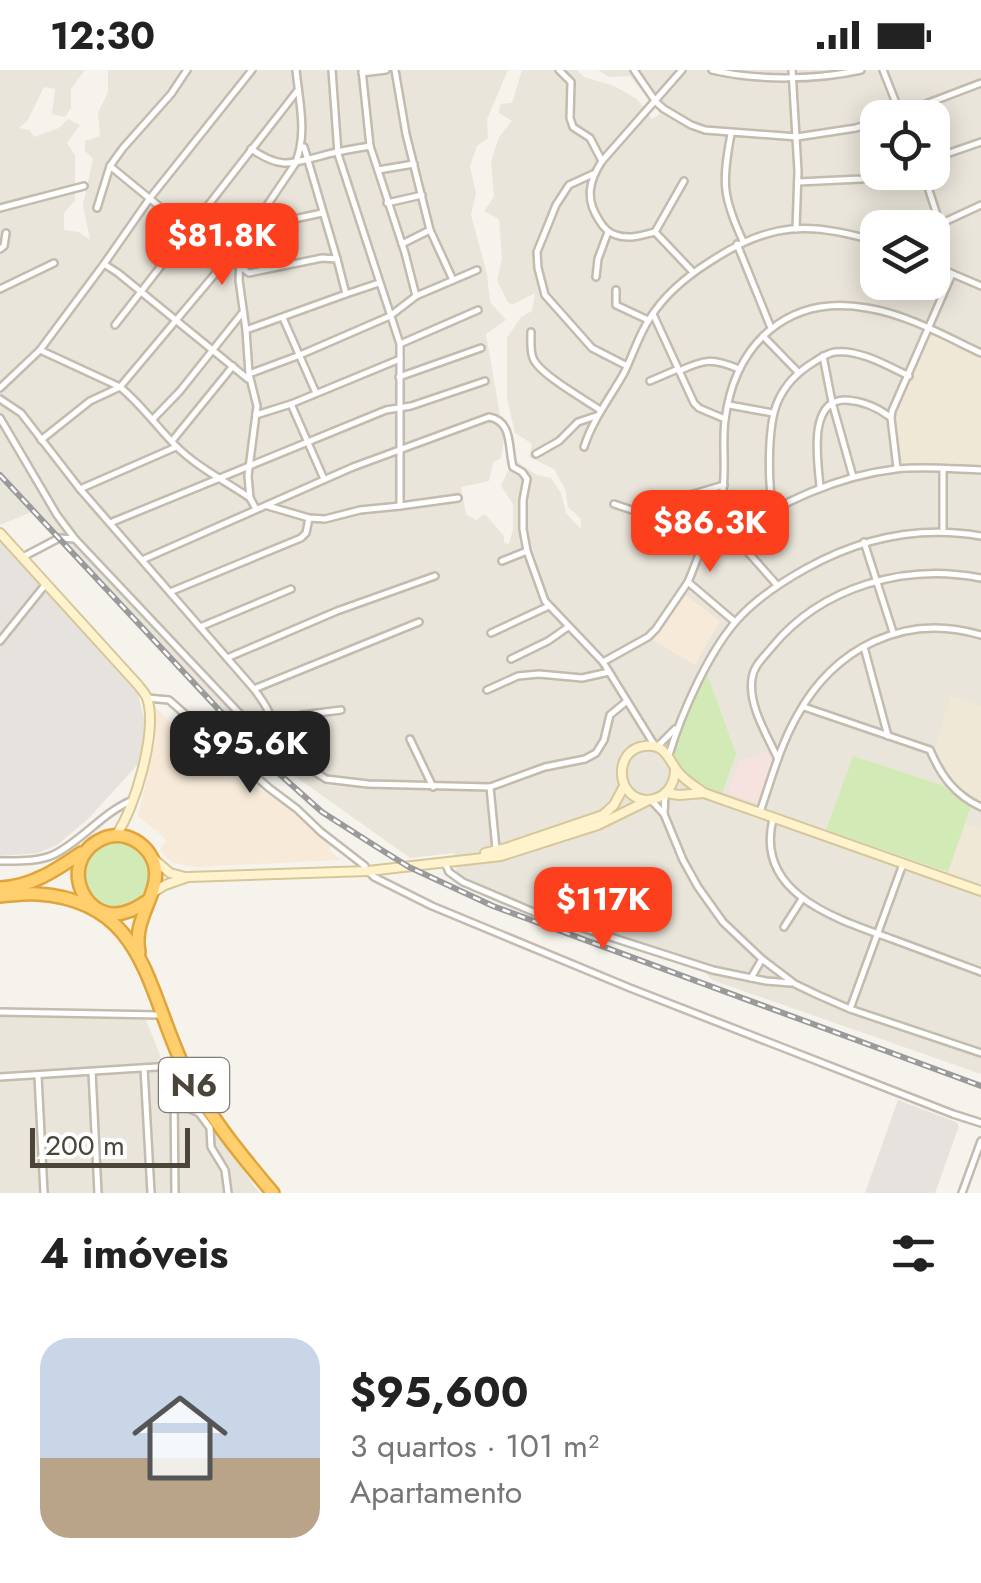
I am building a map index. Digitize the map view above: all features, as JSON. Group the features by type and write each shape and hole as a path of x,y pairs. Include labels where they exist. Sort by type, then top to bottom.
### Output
{"highway":[{"path":"0,888 32,882 54,872 104,837 134,840 152,857"},
{"name":"N6","path":"85,851 77,872 82,894 118,926 142,962"},
{"name":"N6","path":"152,857 156,876 140,919 137,942 177,1064 272,1193"},
{"path":"0,896 53,896 122,913 150,897"}],"street":[{"path":"97,208 110,166 172,94 187,70"},
{"path":"0,388 40,350 150,198 252,70"},
{"path":"296,70 306,160 346,294"},
{"path":"332,70 338,152 400,344 400,506"},
{"path":"386,70 362,71 370,146 416,296"},
{"path":"395,70 430,230 454,280"},
{"path":"559,70 571,82 573,126 590,138 602,162"},
{"path":"634,70 656,102 705,130 796,138 860,127"},
{"path":"655,232 622,237 608,232 589,196 593,174 682,70"},
{"path":"712,70 836,75 862,70"},
{"path":"883,70 895,100"},
{"path":"792,74 798,182 796,229"},
{"path":"940,100 981,83"},
{"path":"115,325 298,90"},
{"path":"730,134 726,200 771,328"},
{"path":"41,440 90,401 120,387 243,241 296,164 302,142"},
{"path":"950,153 981,142"},
{"path":"251,150 266,158 296,164 370,146"},
{"path":"378,170 414,164"},
{"path":"110,166 248,273"},
{"path":"593,174 570,185 556,204 536,252 538,268 545,294 592,348 627,366"},
{"path":"798,182 860,179"},
{"path":"655,232 684,181"},
{"path":"0,208 84,186"},
{"path":"387,204 422,195"},
{"path":"950,219 981,205"},
{"path":"251,228 322,213"},
{"path":"402,244 430,230"},
{"path":"584,446 651,317 668,294 693,272 740,242 774,231 845,232 860,237"},
{"path":"596,278 598,258 608,232"},
{"path":"655,232 693,272"},
{"path":"0,249 6,233"},
{"path":"243,241 239,280 249,377 256,394 248,476 250,498 256,509"},
{"path":"322,258 331,244"},
{"path":"239,280 248,273 322,258 337,259"},
{"path":"0,289 54,263"},
{"path":"104,264 249,377"},
{"path":"249,377 390,316 416,296 477,270"},
{"path":"897,469 891,418 952,274 981,286"},
{"path":"246,330 379,283"},
{"path":"616,290 616,306 651,317 694,404 726,419"},
{"path":"603,662 648,637 688,582 722,497 726,419 739,369 753,346 771,328 818,306 872,308 981,352"},
{"path":"400,344 478,310"},
{"path":"152,420 243,312"},
{"path":"283,318 316,393"},
{"path":"531,332 535,362 598,413"},
{"path":"764,336 798,372"},
{"path":"399,378 482,348"},
{"path":"40,350 120,387 174,444 250,498"},
{"path":"773,509 770,491 774,413 779,398 798,372 834,352 878,362 909,376"},
{"path":"80,489 174,444 231,364 243,362 247,353"},
{"path":"823,356 854,477"},
{"path":"256,415 400,359"},
{"path":"650,381 712,360 739,369"},
{"path":"110,523 386,410 485,381"},
{"path":"0,399 21,413 80,489 254,688 274,723 272,736"},
{"path":"820,487 818,428 822,412 832,402 858,401 891,418"},
{"path":"291,404 324,480"},
{"path":"729,405 774,413"},
{"path":"536,454 578,422 598,413"},
{"path":"0,418 75,539 240,714 326,779 490,787 596,753 610,716 627,702"},
{"path":"142,560 400,451 490,418 504,422 513,466 527,479 522,518 527,550 544,601 603,662 656,746 669,754 675,778 665,794 664,814"},
{"path":"943,468 943,531"},
{"path":"731,533 820,487 854,477 897,469 981,470"},
{"path":"614,504 638,512 652,511 690,494 724,485"},
{"path":"265,505 326,519 360,510 458,498"},
{"path":"170,592 301,538 309,518"},
{"path":"712,520 731,533 776,585"},
{"path":"669,754 710,663 735,622 776,585 822,559 892,535 943,531 981,536"},
{"path":"0,533 147,698 149,735 128,818 116,836"},
{"path":"22,557 59,538 75,539"},
{"path":"864,542 893,632"},
{"path":"502,561 527,550"},
{"path":"778,758 753,701 751,684 753,672 780,638 827,602 876,580 926,574 981,578"},
{"path":"226,658 338,611 436,576"},
{"path":"688,582 735,622"},
{"path":"0,641 46,583"},
{"path":"200,627 292,589"},
{"path":"491,633 549,606"},
{"path":"254,688 419,622"},
{"path":"511,659 535,649 568,627"},
{"path":"760,814 778,758 803,706 828,673 893,632 946,628 981,636"},
{"path":"864,647 888,736"},
{"path":"487,690 518,676 582,678 610,672"},
{"path":"147,698 164,698 176,705 374,876 432,906 981,1123"},
{"path":"803,706 930,750 945,780 981,807"},
{"path":"274,723 342,710"},
{"path":"152,857 170,873 188,877 336,872 496,851 603,815 614,805 624,786 621,768 630,752 638,747 656,746 678,727"},
{"path":"410,740 434,787"},
{"path":"675,769 704,793 981,891"},
{"path":"624,786 637,798 650,800 664,814 683,860 723,922 795,984 850,1008 981,1053"},
{"path":"490,787 496,851"},
{"path":"367,868 445,863 521,851 610,820 665,794 704,793"},
{"path":"0,861 34,860 57,853 109,812 133,800"},
{"path":"128,818 134,840"},
{"path":"772,819 768,835 775,866 802,899 820,911 981,972"},
{"path":"445,863 448,872 463,882 536,913 712,970 795,984"},
{"path":"850,1008 903,864"},
{"path":"150,897 165,884 188,877"},
{"path":"784,926 802,899"},
{"path":"751,978 762,958"},
{"path":"0,1012 162,1014"},
{"path":"0,1078 177,1064 173,1100 175,1193"},
{"path":"144,1068 151,1193"},
{"path":"92,1072 98,1193"},
{"path":"38,1076 44,1193"},
{"path":"173,1100 199,1113 210,1128 211,1147 225,1170 228,1193"},
{"path":"962,1193 981,1141"}],"shaded area":[{"path":"0,70 85,70 71,89 71,108 65,117 52,114 55,89 44,87 28,120 19,128 30,130 34,137 59,128 68,119 80,125 67,143 75,155 75,200 64,213 64,230 79,232 90,240 83,205 93,159 85,151 85,141 100,136 98,113 108,92 108,70 508,70 487,119 488,138 477,146 470,166 476,193 471,215 487,274 490,302 506,320 486,334 504,438 501,458 493,463 489,481 461,487 466,514 476,520 485,514 504,536 504,543 509,544 513,504 501,486 513,459 537,475 551,478 561,493 566,513 581,529 581,519 568,507 565,489 554,469 529,457 532,444 515,433 507,398 507,338 521,317 532,311 535,293 512,305 507,301 497,280 502,259 499,219 484,211 494,197 491,162 499,137 512,121 499,113 500,104 512,103 522,70 577,70 584,77 614,86 637,99 652,119 660,114 630,76 609,77 598,70 981,70 981,1074 712,980 694,960 519,904 461,879 454,853 410,858 278,764 228,716 37,510 0,525"},
{"path":"927,331 981,354 981,469 899,468 891,418"},
{"path":"0,540 138,694 146,727 138,764 88,819 57,845 38,853 0,856"},
{"path":"683,593 720,621 695,665 653,640"},
{"path":"951,696 981,706 981,801 949,783 933,753"},
{"path":"155,707 206,761 213,755 233,775 291,807 333,845 329,850 340,860 196,867 172,863 160,850 167,840 138,816 156,740"},
{"path":"767,751 772,762 757,803 728,793 740,761"},
{"path":"964,823 981,829 981,883 948,872"},
{"path":"0,1016 146,1020 169,1078 201,1119 215,1130 259,1193 0,1193"},
{"path":"898,1100 959,1126 935,1193 865,1193"}],"green space":[{"path":"707,674 736,754 721,796 684,774 675,756 676,733"},
{"path":"853,756 941,785 971,806 948,872 826,830"},
{"path":"118,840 145,860 148,873 141,897 120,909 103,907 86,895 81,861 96,844"}],"railway":[{"path":"0,475 276,771 322,812 380,849 409,867 493,906 981,1086"}]}
